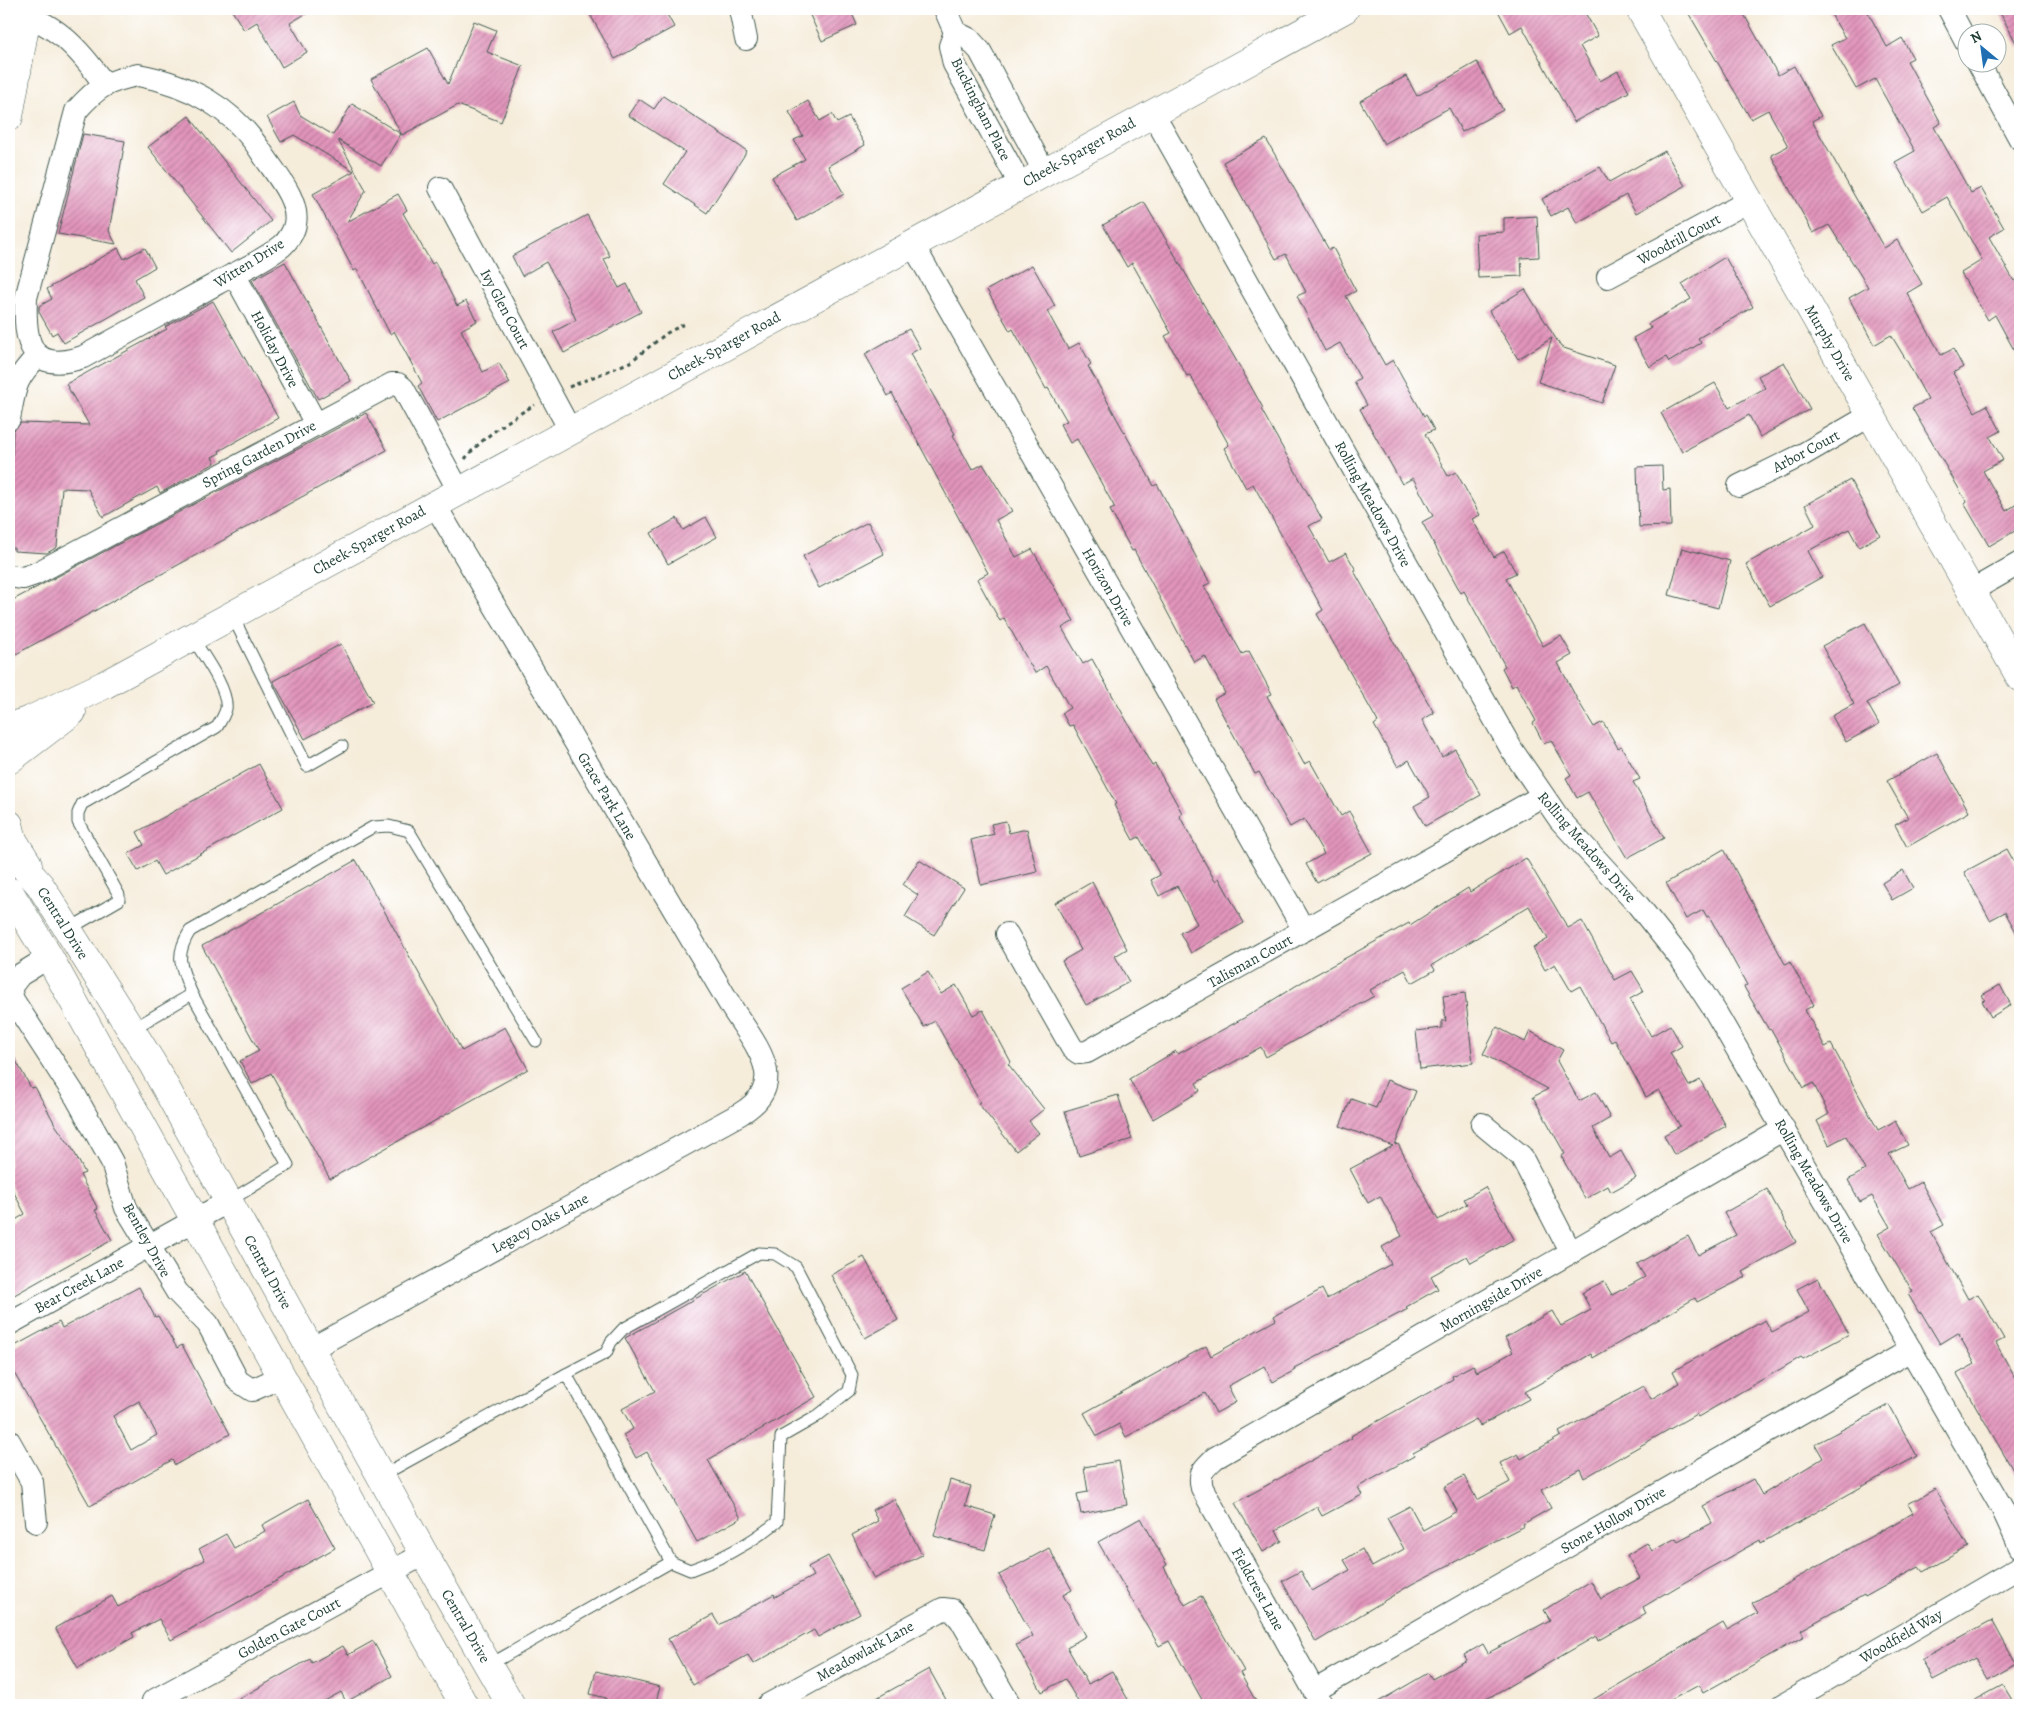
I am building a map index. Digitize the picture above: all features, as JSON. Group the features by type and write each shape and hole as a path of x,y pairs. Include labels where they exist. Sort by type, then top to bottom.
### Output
{"main road":[{"name":"Cheek-Sparger Road","path":"9,727 30,720 104,685 1152,112 1345,9"},
{"name":"Murphy Drive","path":"1640,9 2020,677"},
{"path":"9,117 21,12"},
{"name":"Cheek-Sparger Road","path":"9,773 17,754 104,685"},
{"path":"9,824 13,840 40,885"},
{"name":"Central Drive","path":"9,850 40,885 152,1063 424,1554 511,1705"},
{"name":"Central Drive","path":"9,891 49,957 464,1705"}],"street":[{"path":"740,9 746,39"},
{"name":"Buckingham Place","path":"945,9 955,32 950,46 954,64 1032,178"},
{"path":"1949,9 1956,22"},
{"path":"9,419 18,378 21,372 37,357 27,338 25,325 26,298 76,111 92,93 104,84 75,45 56,30 21,12"},
{"path":"1983,72 2020,139"},
{"name":"Witten Drive","path":"37,357 46,362 56,362 83,357 282,246 290,236 296,223 290,198 256,145 227,112 197,94 177,85 138,76 104,84"},
{"name":"Rolling Meadows Drive","path":"1152,112 1512,750 1542,796 1682,958 1784,1129 2002,1508 2020,1546"},
{"name":"Ivy Glen Court","path":"440,188 570,430"},
{"name":"Woodrill Court","path":"1608,277 1750,202"},
{"name":"Horizon Drive","path":"912,243 1304,930"},
{"name":"Holiday Drive","path":"234,274 316,424"},
{"name":"Spring Garden Drive","path":"9,576 23,578 35,574 386,386 398,384 403,388 459,491"},
{"name":"Arbor Court","path":"1739,486 1802,455 1872,415"},
{"name":"Grace Park Lane","path":"435,504 762,1057 768,1076 765,1091"},
{"path":"1972,590 2020,563"},
{"name":"Talisman Court","path":"1007,934 1072,1048 1079,1053 1087,1052 1542,796"},
{"name":"Bentley Drive","path":"49,957 20,975 10,988 13,1000 76,1097 112,1162 126,1208 177,1292 208,1324 238,1381 252,1390 282,1377"},
{"name":"Legacy Oaks Lane","path":"310,1349 740,1114 754,1106 765,1091"},
{"path":"1482,1124 1521,1156 1571,1252"},
{"name":"Morningside Drive","path":"1201,1471 1215,1458 1784,1129"},
{"name":"Bear Creek Lane","path":"9,1324 229,1201"},
{"name":"Stone Hollow Drive","path":"1318,1698 1911,1350"},
{"path":"9,1441 32,1482 36,1522"},
{"name":"Fieldcrest Lane","path":"1201,1471 1199,1477 1202,1488 1318,1698"},
{"name":"Golden Gate Court","path":"153,1701 424,1554"},
{"name":"Woodfield Way","path":"1783,1705 2020,1566"},
{"name":"Meadowlark Lane","path":"768,1705 943,1609 952,1610 961,1620 1010,1705"}],"lane":[{"path":"232,615 307,766 342,746"},
{"path":"67,930 119,900 119,895 78,822 78,813 82,804 217,727 221,721 226,708 222,687 192,637"},
{"path":"229,1201 288,1165 192,994 180,966 182,944 190,931 373,827 389,826 409,831 536,1041"},
{"path":"131,1030 192,994"},
{"path":"381,1476 566,1374 606,1353 611,1342 623,1330 759,1253 775,1254 796,1267 852,1375 849,1391 816,1417 781,1437 777,1522 758,1538 708,1564 690,1570 671,1562 566,1374"},
{"path":"488,1666 671,1562"}],"building":[{"path":"231,9 314,9 290,23 307,52 282,67 257,22 244,30"},
{"path":"587,9 664,9 674,27 615,59"},
{"path":"807,9 850,9 857,25 822,41"},
{"path":"1497,9 1583,9 1598,36 1580,46 1600,81 1618,71 1629,92 1574,122 1522,26 1510,33"},
{"path":"1686,9 1741,9 1778,75 1794,66 1821,116 1812,121 1884,248 1897,240 1922,284 1907,293 1941,355 1953,349 1963,367 1953,373 1975,412 1987,405 2001,431 1990,437 2003,460 1983,471 2006,511 2020,502 2020,528 1989,546 1964,503 1966,501 1912,408 1928,400 1908,363 1891,335 1874,345 1849,298 1868,287 1829,225 1813,233 1771,155 1788,146 1768,110 1751,119"},
{"path":"1828,9 1866,9 1887,47 1902,38 1913,58 1907,61 1941,123 1934,127 1971,193 1981,188 2004,228 1989,237 2014,281 2020,277 2020,361 1995,315 1988,320 1961,273 1982,260 1947,197 1923,211 1895,162 1915,151 1875,79 1856,89 1831,45 1845,38"},
{"path":"1998,9 2020,9 2020,50 2006,22"},
{"path":"474,21 496,30 487,52 523,66 501,122 458,105 402,135 371,79 428,48 448,84"},
{"path":"1477,62 1503,110 1462,132 1449,108 1384,144 1360,101 1406,76 1417,96"},
{"path":"663,96 747,151 707,213 664,184 685,152 628,115 639,99 654,109"},
{"path":"808,101 820,121 832,114 837,123 849,117 865,145 828,166 844,194 797,221 772,177 805,159 794,140 803,136 789,112"},
{"path":"294,102 300,115 333,135 352,104 401,134 381,166 338,140 366,190 347,222 398,194 407,210 403,213 432,264 435,262 457,306 466,301 477,321 461,330 483,372 499,363 510,383 437,422 418,386 422,383 394,331 390,334 357,269 354,271 313,194 354,171 294,135 281,142 267,117"},
{"path":"189,116 271,221 231,253 148,147"},
{"path":"83,134 125,141 109,231 116,244 58,234"},
{"path":"1266,139 1329,250 1333,248 1356,291 1346,296 1385,365 1393,360 1424,416 1426,415 1434,430 1425,434 1448,476 1456,472 1480,515 1472,519 1494,557 1504,551 1516,573 1506,578 1543,646 1561,636 1572,655 1558,663 1577,699 1594,727 1603,722 1618,748 1621,746 1640,779 1633,782 1664,838 1627,858 1588,792 1577,798 1566,778 1571,775 1551,740 1544,744 1533,723 1536,721 1516,684 1512,687 1502,668 1505,666 1464,591 1461,593 1422,522 1433,516 1413,478 1402,484 1360,409 1367,405 1354,382 1360,378 1340,343 1325,351 1297,296 1306,292 1286,254 1276,259 1223,162"},
{"path":"1665,151 1685,186 1636,213 1626,195 1577,223 1568,207 1551,216 1542,199 1600,167 1609,182"},
{"path":"1144,202 1240,367 1322,519 1309,526 1329,562 1346,553 1356,570 1354,571 1434,713 1422,720 1442,757 1455,749 1481,795 1425,826 1414,806 1430,797 1409,760 1398,767 1374,725 1378,722 1317,614 1323,610 1253,484 1246,488 1224,448 1229,445 1190,375 1187,376 1165,336 1171,333 1132,263 1127,267 1103,225"},
{"path":"587,215 610,256 604,259 619,288 627,284 641,312 564,353 553,332 576,320 566,297 546,262 522,276 512,256"},
{"path":"1537,216 1539,257 1521,258 1522,276 1478,278 1476,234 1504,232 1504,218"},
{"path":"118,248 124,259 145,248 155,267 135,279 144,297 64,343 57,332 52,335 39,312 39,306 52,299 47,289"},
{"path":"1725,257 1753,307 1698,338 1701,343 1669,362 1666,357 1650,367 1633,338 1651,328 1648,324 1691,299 1682,284"},
{"path":"285,262 351,381 318,399 252,280"},
{"path":"1032,265 1055,306 1047,311 1068,349 1079,343 1091,364 1088,366 1154,486 1157,484 1210,583 1204,586 1242,654 1249,651 1272,694 1267,696 1304,764 1310,761 1341,816 1349,811 1372,853 1317,883 1306,864 1324,854 1304,819 1290,827 1259,772 1255,774 1214,699 1225,693 1205,656 1194,662 1134,550 1132,551 1110,510 1115,508 1077,439 1070,443 1060,424 1067,421 1048,388 1046,389 1013,329 1010,331 987,290"},
{"path":"1525,289 1561,347 1615,365 1602,403 1538,382 1552,338 1518,359 1489,311"},
{"path":"213,301 278,418 219,451 220,453 212,457 215,463 160,493 157,487 103,517 88,489 62,488 57,547 47,553 14,551 14,548 9,548 9,490 11,490 13,431 21,423 89,425 66,384 167,329 165,327"},
{"path":"909,329 920,348 910,354 955,434 953,435 972,470 983,464 1012,511 996,520 1016,557 1032,549 1074,621 1062,628 1083,664 1092,659 1152,766 1155,764 1182,813 1179,815 1215,881 1219,878 1244,923 1191,953 1180,933 1197,924 1177,886 1159,896 1151,880 1160,875 1139,837 1133,840 1114,805 1116,804 1073,725 1069,726 1062,713 1070,708 1046,666 1035,673 1004,618 1000,621 977,579 988,573 892,393 888,396 865,354"},
{"path":"1784,362 1810,409 1760,437 1749,415 1682,452 1661,413 1715,383 1729,408 1765,388 1758,376"},
{"path":"366,413 387,450 9,658 9,602"},
{"path":"1662,466 1663,490 1670,489 1671,526 1639,527 1637,467"},
{"path":"1850,480 1880,535 1859,547 1849,529 1808,551 1822,577 1770,606 1746,564 1815,525 1805,505"},
{"path":"706,517 717,537 668,564 651,533 677,518 683,530"},
{"path":"868,522 884,554 819,588 803,556"},
{"path":"1682,548 1730,561 1718,608 1669,595"},
{"path":"1865,623 1899,685 1867,703 1879,724 1846,742 1832,716 1854,704 1822,646"},
{"path":"341,644 373,702 305,739 273,681"},
{"path":"1937,753 1969,812 1907,847 1895,825 1908,818 1887,781"},
{"path":"259,764 283,808 163,875 155,861 138,871 128,854 144,845 137,832"},
{"path":"1006,821 1009,833 1027,829 1037,872 981,885 971,840 994,834 991,824"},
{"path":"1724,849 1785,964 1790,962 1814,1005 1805,1010 1825,1047 1831,1044 1878,1130 1895,1121 1908,1145 1889,1154 1908,1189 1921,1182 1944,1225 1931,1232 1968,1299 1978,1294 2004,1339 1996,1343 2020,1387 2020,1482 1957,1374 1975,1364 1958,1333 1940,1344 1908,1294 1913,1292 1878,1234 1890,1227 1872,1196 1860,1202 1848,1180 1865,1170 1846,1136 1829,1145 1817,1121 1829,1114 1813,1083 1804,1088 1771,1029 1769,1030 1744,987 1747,985 1709,916 1707,917 1703,910 1686,919 1666,883"},
{"path":"2007,849 2020,873 2020,939 2005,912 1990,920 1964,872"},
{"path":"1526,858 1568,928 1582,921 1615,980 1632,971 1644,991 1630,999 1651,1036 1670,1025 1682,1046 1670,1053 1689,1086 1700,1080 1726,1126 1674,1155 1664,1135 1680,1126 1659,1090 1646,1097 1615,1040 1611,1042 1580,986 1571,991 1555,964 1545,970 1533,948 1548,939 1529,906 1432,965 1435,970 1412,983 1405,970 1370,990 1374,996 1266,1057 1261,1047 1196,1083 1200,1091 1153,1119 1129,1079 1176,1051 1178,1054 1244,1018 1302,982 1409,923 1410,925 1468,888 1470,892"},
{"path":"356,860 462,1051 505,1027 528,1069 330,1179 271,1073 252,1084 240,1061 259,1051 202,946"},
{"path":"919,860 964,888 934,935 905,917 918,895 903,885"},
{"path":"1903,870 1913,888 1892,900 1882,883"},
{"path":"1092,882 1127,949 1115,956 1129,982 1086,1005 1062,961 1081,950 1055,903"},
{"path":"928,972 941,994 956,985 973,1015 983,1010 1011,1062 1008,1064 1044,1109 1029,1121 1039,1133 1016,1151 978,1103 980,1102 935,1021 924,1027 901,988"},
{"path":"2000,985 2011,1005 1991,1017 1982,1001 1985,1000 1982,995"},
{"path":"1465,993 1473,1063 1420,1069 1416,1031 1442,1028 1442,1021 1446,1021 1443,996"},
{"path":"1497,1027 1525,1042 1530,1031 1563,1050 1557,1061 1579,1101 1596,1092 1610,1118 1593,1128 1609,1158 1621,1151 1636,1178 1611,1192 1608,1186 1585,1199 1561,1156 1565,1154 1533,1097 1548,1089 1483,1054"},
{"path":"9,1048 31,1088 35,1087 56,1126 72,1148 85,1173 80,1175 98,1209 95,1210 112,1240 9,1298 9,1224 25,1214 9,1183"},
{"path":"1387,1080 1416,1091 1395,1145 1398,1144 1438,1220 1467,1204 1464,1199 1485,1187 1514,1239 1471,1263 1467,1256 1431,1276 1438,1289 1406,1307 1408,1309 1294,1368 1295,1370 1273,1382 1264,1366 1228,1386 1236,1402 1216,1413 1205,1393 1126,1437 1119,1424 1097,1436 1084,1413 1206,1346 1211,1356 1276,1320 1274,1316 1322,1289 1327,1299 1391,1264 1382,1247 1402,1236 1380,1196 1368,1203 1350,1169 1393,1146 1340,1126 1351,1099 1376,1108"},
{"path":"1118,1095 1132,1139 1079,1156 1065,1111"},
{"path":"1767,1189 1796,1242 1743,1272 1746,1277 1697,1302 1695,1298 1593,1358 1591,1354 1525,1392 1529,1399 1480,1426 1476,1419 1413,1453 1414,1456 1358,1487 1362,1495 1322,1516 1317,1507 1276,1530 1282,1541 1263,1552 1235,1503 1453,1379 1452,1376 1473,1365 1477,1372 1513,1352 1505,1338 1552,1311 1561,1326 1591,1310 1582,1293 1604,1281 1612,1295 1645,1277 1637,1264 1668,1246 1688,1236 1698,1255 1736,1235 1724,1213"},
{"path":"864,1257 898,1320 865,1338 831,1275"},
{"path":"745,1271 816,1397 708,1460 741,1518 697,1542 647,1452 636,1458 623,1435 633,1429 622,1409 655,1391 625,1338"},
{"path":"1818,1278 1849,1334 1803,1359 1801,1357 1698,1417 1696,1414 1584,1478 1580,1469 1541,1490 1551,1508 1523,1524 1524,1526 1412,1584 1316,1642 1282,1581 1301,1571 1312,1591 1350,1570 1344,1560 1362,1549 1372,1567 1404,1549 1387,1518 1410,1506 1423,1530 1457,1511 1444,1487 1464,1476 1477,1500 1510,1482 1500,1463 1518,1454 1521,1459 1561,1436 1559,1432 1644,1386 1651,1399 1679,1383 1673,1371 1765,1320 1772,1332 1809,1312 1797,1289"},
{"path":"139,1287 155,1317 158,1316 177,1348 182,1345 230,1434 175,1465 172,1460 90,1506 9,1364 9,1349 59,1322 62,1328","holes":["139,1401 157,1435 131,1450 113,1416"]},
{"path":"1889,1405 1917,1456 1761,1543 1760,1540 1697,1575 1643,1607 1646,1614 1598,1641 1596,1636 1476,1705 1373,1705 1428,1673 1432,1679 1467,1660 1464,1655 1483,1644 1488,1653 1550,1620 1544,1610 1591,1581 1601,1599 1640,1578 1627,1555 1647,1543 1652,1551 1676,1538 1678,1541 1712,1523 1703,1506 1753,1479 1762,1495 1823,1458 1815,1444"},
{"path":"1119,1461 1127,1505 1081,1514 1077,1494 1088,1492 1084,1467"},
{"path":"950,1480 971,1486 965,1506 995,1515 985,1550 934,1536"},
{"path":"1935,1489 1968,1547 1923,1572 1919,1567 1865,1597 1864,1595 1801,1630 1804,1636 1703,1693 1699,1685 1662,1705 1584,1705 1723,1623 1727,1630 1758,1613 1752,1603 1913,1513 1908,1504"},
{"path":"308,1499 335,1548 171,1640 159,1619 132,1633 134,1637 78,1668 55,1628 112,1596 118,1607 205,1560 199,1549 226,1534 234,1548 265,1531 262,1525"},
{"path":"894,1499 922,1555 874,1579 852,1535 878,1521 872,1510"},
{"path":"1141,1518 1167,1565 1164,1567 1185,1605 1201,1596 1244,1671 1240,1673 1258,1705 1205,1705 1169,1641 1159,1646 1098,1542"},
{"path":"1049,1548 1072,1590 1063,1595 1086,1636 1067,1647 1088,1684 1112,1671 1131,1705 1080,1705 1065,1679 1042,1692 1016,1645 1033,1636 999,1575"},
{"path":"828,1556 860,1614 818,1637 814,1630 753,1664 748,1655 693,1685 668,1639 713,1615 719,1625 774,1594 775,1597 813,1576 808,1567"},
{"path":"1992,1620 2016,1664 1988,1680 1975,1657 1932,1680 1921,1659"},
{"path":"373,1641 392,1676 346,1702 341,1692 317,1705 228,1705 310,1659 312,1663 343,1646 348,1655"},
{"path":"929,1669 949,1705 864,1705"},
{"path":"596,1671 660,1687 655,1705 604,1705 606,1698 590,1694"},
{"path":"2003,1685 2015,1705 1966,1705"}]}
